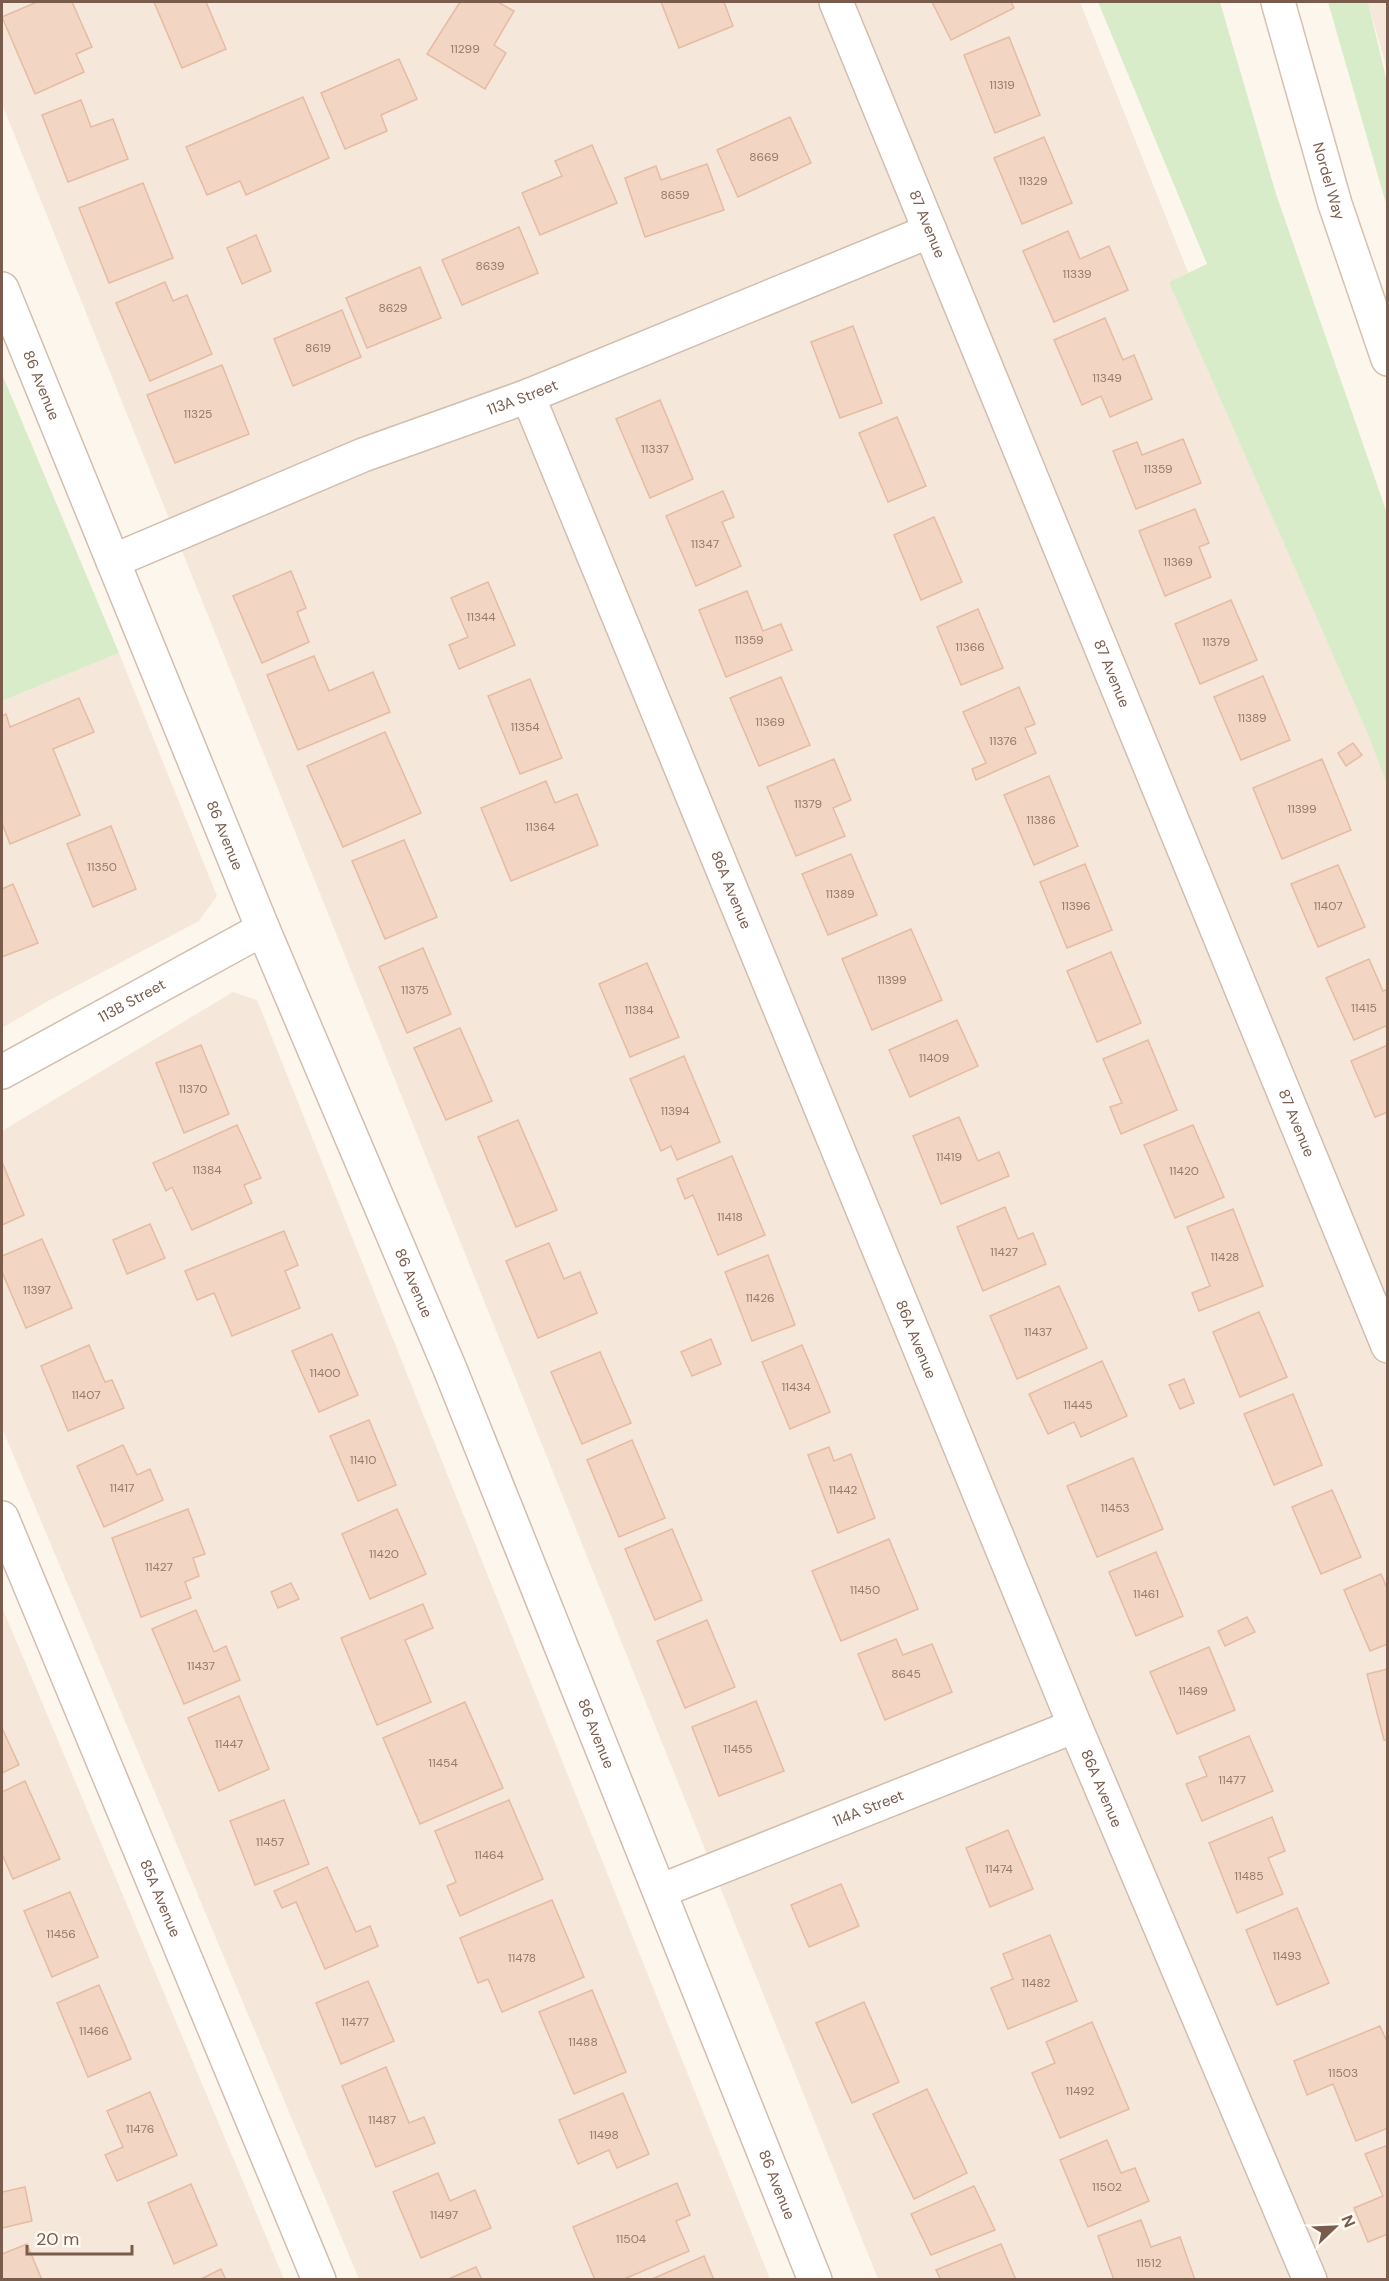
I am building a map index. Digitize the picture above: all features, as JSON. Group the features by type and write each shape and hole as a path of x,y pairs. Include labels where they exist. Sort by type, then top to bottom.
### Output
{"street":[{"name":"87 Avenue","path":"836,2 1388,1346"},
{"name":"Nordel Way","path":"1278,2 1335,204 1388,359"},
{"name":"113A Street","path":"113,561 363,455 528,396 930,231"},
{"name":"86 Avenue","path":"2,289 262,929 450,1369 815,2280"},
{"name":"86A Avenue","path":"528,396 1075,1726 1310,2280"},
{"name":"113B Street","path":"2,1072 262,929"},
{"name":"85A Avenue","path":"2,1518 320,2280"},
{"name":"114A Street","path":"660,1891 1075,1726"}],"shaded area":[{"path":"2,2 1080,2 1387,770 1387,2279 878,2279 2,104"},
{"path":"1368,2 1387,2 1387,71"},
{"path":"119,653 217,896 199,921 2,1028 2,701"},
{"path":"233,992 257,1000 770,2279 359,2279 2,1428 2,1131"},
{"path":"2,1607 284,2279 2,2279"}],"green space":[{"path":"1098,2 1220,2 1276,194 1387,513 1387,784 1368,734 1169,282 1207,264"},
{"path":"1328,2 1368,2 1387,82 1387,207"},
{"path":"2,374 119,653 2,701"}],"building":[{"path":"37,2 72,2 92,47 76,54 84,72 35,94 2,17"},
{"path":"154,2 206,2 226,49 182,68"},
{"path":"460,2 498,2 514,11 494,45 506,53 485,89 427,54"},
{"path":"661,2 724,2 733,26 679,48"},
{"path":"932,2 1011,2 1014,8 951,40"},
{"path":"1009,37 1040,115 995,133 964,55"},
{"path":"399,59 417,99 381,115 387,131 345,149 321,93"},
{"path":"303,97 329,158 246,195 240,181 207,195 186,147"},
{"path":"81,100 91,127 113,119 128,159 68,182 42,115"},
{"path":"790,117 811,163 738,197 717,150"},
{"path":"1044,137 1072,203 1022,224 994,158"},
{"path":"592,145 617,203 540,235 522,193 562,176 555,161"},
{"path":"707,164 724,210 645,237 625,178 656,166 661,180"},
{"path":"143,183 173,258 109,283 79,208"},
{"path":"519,227 538,273 462,305 442,260"},
{"path":"1068,231 1080,259 1109,246 1128,290 1054,322 1023,251"},
{"path":"256,235 271,271 242,284 227,248"},
{"path":"420,267 441,318 367,348 346,298"},
{"path":"165,282 173,301 187,295 212,354 150,381 116,303"},
{"path":"342,310 361,357 293,386 274,339"},
{"path":"1105,318 1123,360 1134,355 1152,399 1110,417 1101,396 1082,405 1054,340"},
{"path":"853,326 882,403 840,418 811,342"},
{"path":"222,365 249,434 175,463 147,395"},
{"path":"660,400 693,479 650,498 616,419"},
{"path":"897,417 926,486 888,502 859,433"},
{"path":"1183,439 1201,483 1136,509 1113,451 1137,442 1142,455"},
{"path":"723,491 734,517 722,522 741,566 696,586 666,516"},
{"path":"1195,509 1209,543 1199,547 1211,577 1165,596 1139,531"},
{"path":"934,517 962,582 921,600 894,535"},
{"path":"291,571 306,608 297,612 309,642 262,663 233,596"},
{"path":"488,582 515,645 459,669 449,645 468,637 451,598"},
{"path":"747,591 763,631 781,624 792,650 726,677 699,610"},
{"path":"1231,600 1257,660 1200,684 1175,624"},
{"path":"978,609 1003,668 961,685 937,627"},
{"path":"314,656 329,691 373,672 390,712 298,750 267,675"},
{"path":"1263,676 1290,740 1241,760 1214,697"},
{"path":"781,677 810,745 759,766 730,698"},
{"path":"530,679 562,758 520,774 488,696"},
{"path":"1019,687 1035,724 1025,728 1036,753 976,780 972,769 986,763 963,712"},
{"path":"79,698 94,732 53,749 80,815 10,844 2,823 2,716 6,714 10,727"},
{"path":"385,732 421,813 343,847 307,766"},
{"path":"1353,743 1362,755 1346,766 1338,753"},
{"path":"834,759 851,800 833,808 845,836 796,856 767,787"},
{"path":"1322,759 1351,830 1282,859 1253,788"},
{"path":"1049,776 1078,846 1034,865 1004,795"},
{"path":"546,781 555,803 577,794 598,845 511,881 481,808"},
{"path":"111,826 136,889 93,907 67,844"},
{"path":"404,840 437,917 385,939 352,861"},
{"path":"851,854 877,915 828,935 802,874"},
{"path":"1085,864 1112,930 1067,948 1040,882"},
{"path":"1338,865 1365,927 1318,947 1291,884"},
{"path":"13,884 38,943 2,957 2,889"},
{"path":"911,929 942,1000 872,1030 842,959"},
{"path":"423,948 451,1014 407,1033 379,967"},
{"path":"1111,952 1141,1023 1097,1042 1067,971"},
{"path":"1369,959 1383,991 1388,989 1388,1025 1354,1040 1326,978"},
{"path":"647,963 679,1037 630,1057 599,984"},
{"path":"957,1020 978,1066 910,1097 889,1050"},
{"path":"460,1028 492,1101 446,1120 414,1048"},
{"path":"1148,1040 1177,1110 1121,1134 1110,1107 1122,1103 1103,1059"},
{"path":"201,1045 229,1114 184,1133 156,1063"},
{"path":"1388,1045 1388,1112 1375,1117 1351,1061"},
{"path":"684,1056 720,1142 677,1160 671,1146 661,1151 630,1079"},
{"path":"959,1117 978,1161 999,1152 1009,1176 941,1204 913,1136"},
{"path":"518,1120 557,1210 516,1227 478,1137"},
{"path":"237,1125 261,1178 244,1185 252,1203 192,1230 172,1187 166,1191 153,1163"},
{"path":"1193,1125 1224,1197 1175,1218 1144,1145"},
{"path":"732,1156 765,1235 718,1255 693,1195 685,1199 677,1179"},
{"path":"2,1162 24,1215 2,1225"},
{"path":"1005,1207 1018,1239 1033,1233 1046,1264 983,1291 957,1227"},
{"path":"1233,1209 1263,1286 1199,1311 1192,1293 1210,1286 1187,1227"},
{"path":"150,1224 165,1258 127,1274 113,1240"},
{"path":"284,1231 298,1265 285,1271 300,1308 232,1336 214,1293 197,1300 185,1271"},
{"path":"42,1239 72,1308 26,1328 2,1272 2,1256"},
{"path":"549,1243 564,1279 580,1272 597,1313 538,1338 506,1261"},
{"path":"768,1255 795,1325 752,1341 725,1272"},
{"path":"1059,1286 1087,1348 1017,1379 990,1316"},
{"path":"1259,1312 1287,1377 1240,1397 1213,1332"},
{"path":"332,1334 358,1395 319,1412 292,1351"},
{"path":"711,1339 721,1364 692,1376 681,1352"},
{"path":"89,1345 105,1382 112,1380 124,1408 68,1431 41,1366"},
{"path":"802,1345 830,1412 790,1429 762,1362"},
{"path":"600,1352 631,1423 582,1444 551,1372"},
{"path":"1102,1361 1127,1416 1081,1437 1074,1422 1048,1434 1029,1394"},
{"path":"1184,1379 1194,1403 1180,1409 1169,1385"},
{"path":"1293,1394 1322,1465 1274,1485 1244,1414"},
{"path":"369,1420 396,1485 358,1501 330,1436"},
{"path":"632,1440 665,1518 619,1537 587,1460"},
{"path":"123,1445 137,1475 150,1469 163,1500 104,1527 77,1466"},
{"path":"829,1447 834,1461 851,1454 875,1518 838,1533 808,1455"},
{"path":"1133,1458 1163,1529 1097,1557 1067,1486"},
{"path":"1332,1490 1361,1557 1321,1574 1292,1507"},
{"path":"188,1509 205,1554 193,1558 199,1576 185,1582 191,1598 141,1617 112,1538"},
{"path":"397,1509 426,1574 370,1599 342,1534"},
{"path":"672,1529 702,1600 655,1620 625,1549"},
{"path":"889,1539 918,1609 841,1641 812,1571"},
{"path":"1156,1552 1183,1616 1136,1636 1109,1572"},
{"path":"1381,1574 1388,1590 1388,1644 1370,1651 1344,1590"},
{"path":"291,1583 299,1599 278,1608 271,1592"},
{"path":"423,1604 433,1628 405,1640 431,1702 377,1725 341,1638"},
{"path":"196,1610 214,1652 226,1646 240,1680 184,1704 152,1629"},
{"path":"1247,1617 1255,1632 1225,1646 1218,1631"},
{"path":"707,1620 735,1687 685,1708 657,1641"},
{"path":"896,1639 903,1655 932,1644 952,1692 885,1720 858,1654"},
{"path":"1209,1647 1235,1710 1177,1734 1150,1672"},
{"path":"1388,1669 1388,1740 1384,1740 1367,1674"},
{"path":"239,1696 269,1769 219,1791 188,1718"},
{"path":"756,1701 784,1771 719,1796 692,1727"},
{"path":"465,1702 503,1788 420,1824 383,1738"},
{"path":"2,1728 19,1765 2,1773"},
{"path":"1249,1736 1273,1791 1202,1821 1186,1784 1207,1776 1199,1757"},
{"path":"25,1781 60,1859 13,1879 2,1854 2,1792"},
{"path":"284,1800 309,1864 255,1885 230,1821"},
{"path":"509,1800 543,1879 460,1916 447,1886 456,1882 435,1831"},
{"path":"1272,1817 1285,1851 1268,1858 1283,1894 1237,1913 1209,1843"},
{"path":"1008,1830 1033,1889 990,1907 966,1848"},
{"path":"327,1867 356,1932 370,1926 378,1946 325,1969 296,1902 282,1908 274,1891"},
{"path":"841,1884 859,1926 809,1947 791,1905"},
{"path":"70,1892 98,1957 52,1977 24,1911"},
{"path":"552,1900 584,1977 502,2012 488,1979 478,1983 460,1938"},
{"path":"1297,1908 1329,1983 1277,2005 1246,1930"},
{"path":"1050,1935 1077,2001 1008,2029 991,1988 1013,1979 1003,1954"},
{"path":"368,1981 394,2041 341,2064 316,2003"},
{"path":"99,1985 131,2059 88,2077 57,2003"},
{"path":"592,1990 626,2072 574,2094 539,2012"},
{"path":"864,2002 899,2082 852,2103 816,2023"},
{"path":"1092,2022 1129,2109 1060,2138 1032,2073 1055,2063 1046,2042"},
{"path":"1380,2026 1388,2044 1388,2128 1356,2141 1333,2084 1307,2095 1294,2061"},
{"path":"386,2067 409,2123 424,2117 435,2143 376,2167 342,2086"},
{"path":"927,2089 967,2173 914,2199 873,2114"},
{"path":"150,2092 177,2155 117,2181 105,2155 123,2147 107,2111"},
{"path":"623,2093 649,2154 617,2168 609,2150 578,2164 559,2120"},
{"path":"1107,2140 1121,2173 1135,2168 1149,2201 1088,2227 1060,2160"},
{"path":"1388,2145 1388,2234 1368,2242 1354,2208 1383,2196 1365,2154"},
{"path":"438,2173 450,2201 475,2190 491,2228 421,2258 393,2192"},
{"path":"677,2183 690,2215 676,2221 689,2251 622,2280 595,2280 573,2227"},
{"path":"191,2184 217,2245 174,2264 148,2203"},
{"path":"974,2186 995,2230 931,2255 911,2214"},
{"path":"25,2187 32,2221 2,2228 2,2192"},
{"path":"1141,2220 1151,2247 1180,2237 1195,2280 1114,2280 1098,2236"},
{"path":"27,2244 42,2280 2,2280 2,2254"},
{"path":"1001,2244 1016,2280 941,2280 936,2270"},
{"path":"704,2256 714,2280 650,2280"},
{"path":"476,2267 482,2280 446,2280"},
{"path":"221,2269 226,2280 199,2280"}]}
